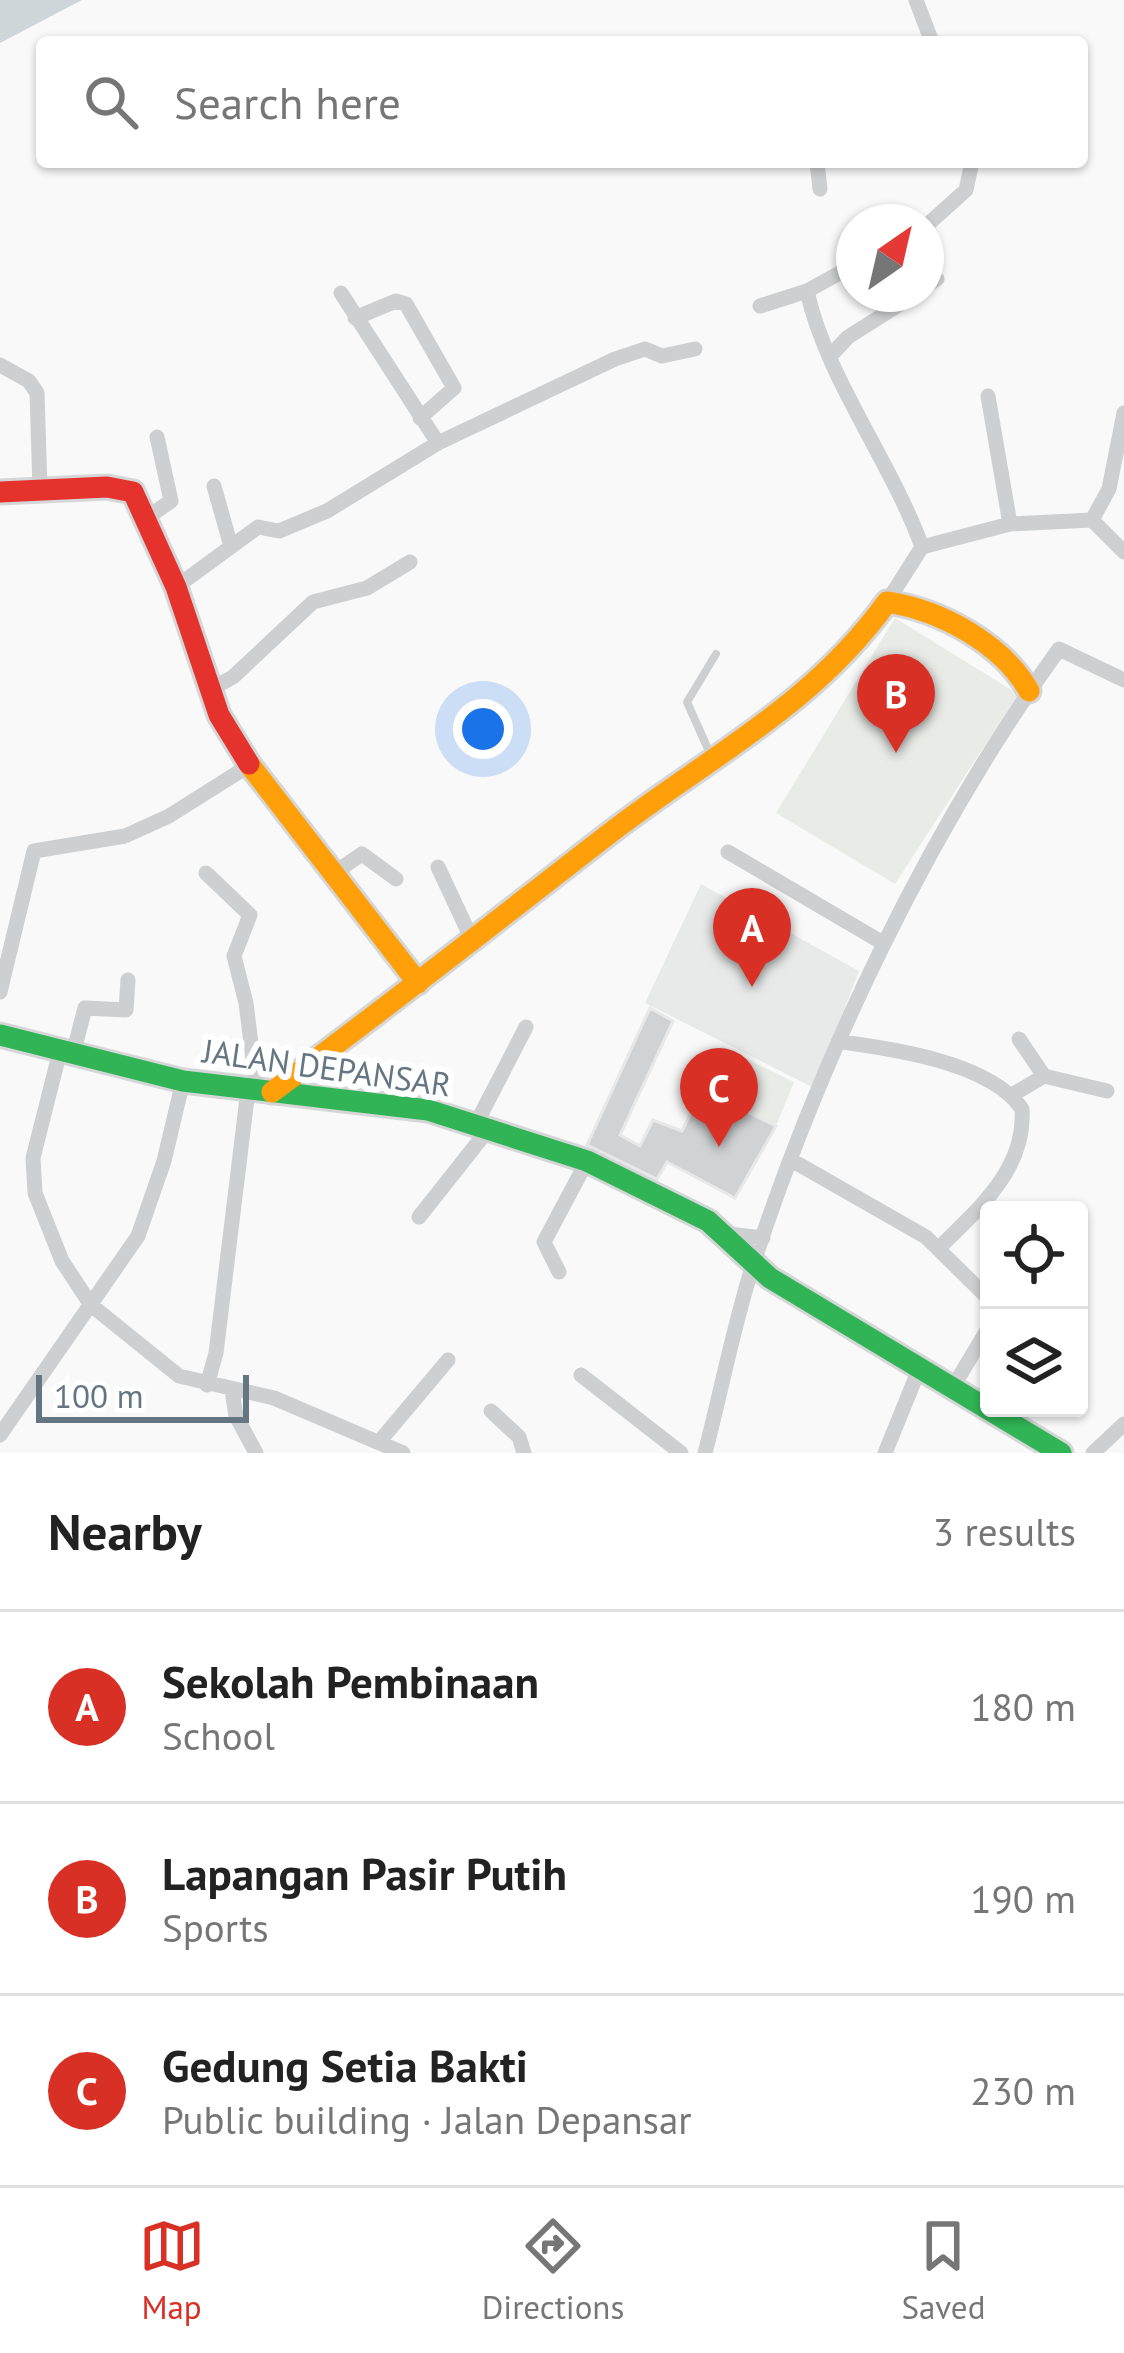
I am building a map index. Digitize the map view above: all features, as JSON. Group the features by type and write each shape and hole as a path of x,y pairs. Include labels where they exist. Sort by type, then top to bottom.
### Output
{"street":[{"path":"916,0 925,36"},
{"path":"818,168 820,189"},
{"path":"944,210 966,190 971,168"},
{"path":"760,306 807,291 836,275"},
{"path":"807,291 818,331 891,471 922,547"},
{"path":"341,293 438,443"},
{"path":"355,318 396,302 406,304 454,388 420,418"},
{"path":"831,355 848,337 888,312"},
{"path":"176,587 230,543 261,526 275,532 327,511 438,443 615,359 645,349 662,356 694,349"},
{"path":"0,365 29,381 38,393 40,489"},
{"path":"988,395 1010,524"},
{"path":"1092,520 1109,489 1124,413"},
{"path":"145,519 171,501 157,437"},
{"path":"214,486 230,543"},
{"path":"0,492 127,489 176,587 218,715 250,765 418,983"},
{"path":"259,1091 474,944 617,828 797,702 887,602 922,547 1010,524 1092,520 1121,549"},
{"path":"211,689 233,676 313,602 368,588 410,562"},
{"path":"887,602 916,608 987,646 1016,667 1030,691"},
{"path":"705,1453 753,1267 883,943 1059,649 1124,680"},
{"path":"0,992 34,851 125,836 169,816 250,765"},
{"path":"728,852 883,943"},
{"path":"334,873 362,854 396,879"},
{"path":"438,867 474,944"},
{"path":"206,873 250,914 234,956 259,1091 207,1385"},
{"path":"128,980 126,1010 85,1009 33,1157 35,1193 62,1262 91,1305 153,1359 207,1385 274,1398 404,1453"},
{"path":"419,1217 484,1124 526,1027"},
{"name":"JALAN DEPANSAR","path":"0,1035 183,1081 428,1109 484,1124 587,1161 728,1234 753,1267"},
{"path":"1018,1039 1044,1076 1107,1091"},
{"path":"842,1042 920,1051 1012,1095 1022,1109 1023,1130 1015,1158 982,1205 940,1247"},
{"path":"1012,1095 1044,1076"},
{"path":"0,1436 138,1236 169,1144 183,1081"},
{"path":"559,1273 544,1242 587,1161"},
{"path":"793,1161 940,1247 980,1289"},
{"path":"728,1234 764,1238"},
{"path":"753,1267 1061,1453"},
{"path":"953,1387 980,1342"},
{"path":"379,1442 448,1360"},
{"path":"885,1453 920,1367"},
{"path":"581,1375 681,1453"},
{"path":"232,1390 236,1416 256,1453"},
{"path":"491,1411 519,1438 524,1453"},
{"path":"1093,1453 1124,1424"}],"lane":[{"path":"714,764 687,702 716,654"}],"shaded area":[{"path":"0,0 82,0 0,43"},
{"path":"895,618 1018,694 895,884 776,813"},
{"path":"701,884 859,971 814,1088 645,1003"},
{"path":"722,1047 794,1082 776,1126 702,1090"}],"building":[{"path":"650,1008 673,1021 620,1135 640,1146 653,1120 682,1131 702,1090 776,1126 735,1198 667,1162 657,1179 587,1145"}],"traffic: fast":[{"path":"0,1035 183,1081 428,1110 587,1161 708,1221 770,1278 1061,1453"}],"traffic: slow":[{"path":"272,1092 614,830 794,700 827,671 887,602 968,631 1003,658 1029,691"},
{"path":"249,764 418,983"}],"traffic: jam":[{"path":"0,492 107,487 133,492 176,587 219,715 249,764"}],"place":[{"name":"Lapangan Pasir Putih","path":"896,753"},
{"name":"Sekolah Pembinaan","path":"752,987"},
{"name":"Gedung Setia Bakti","path":"719,1147"}]}
